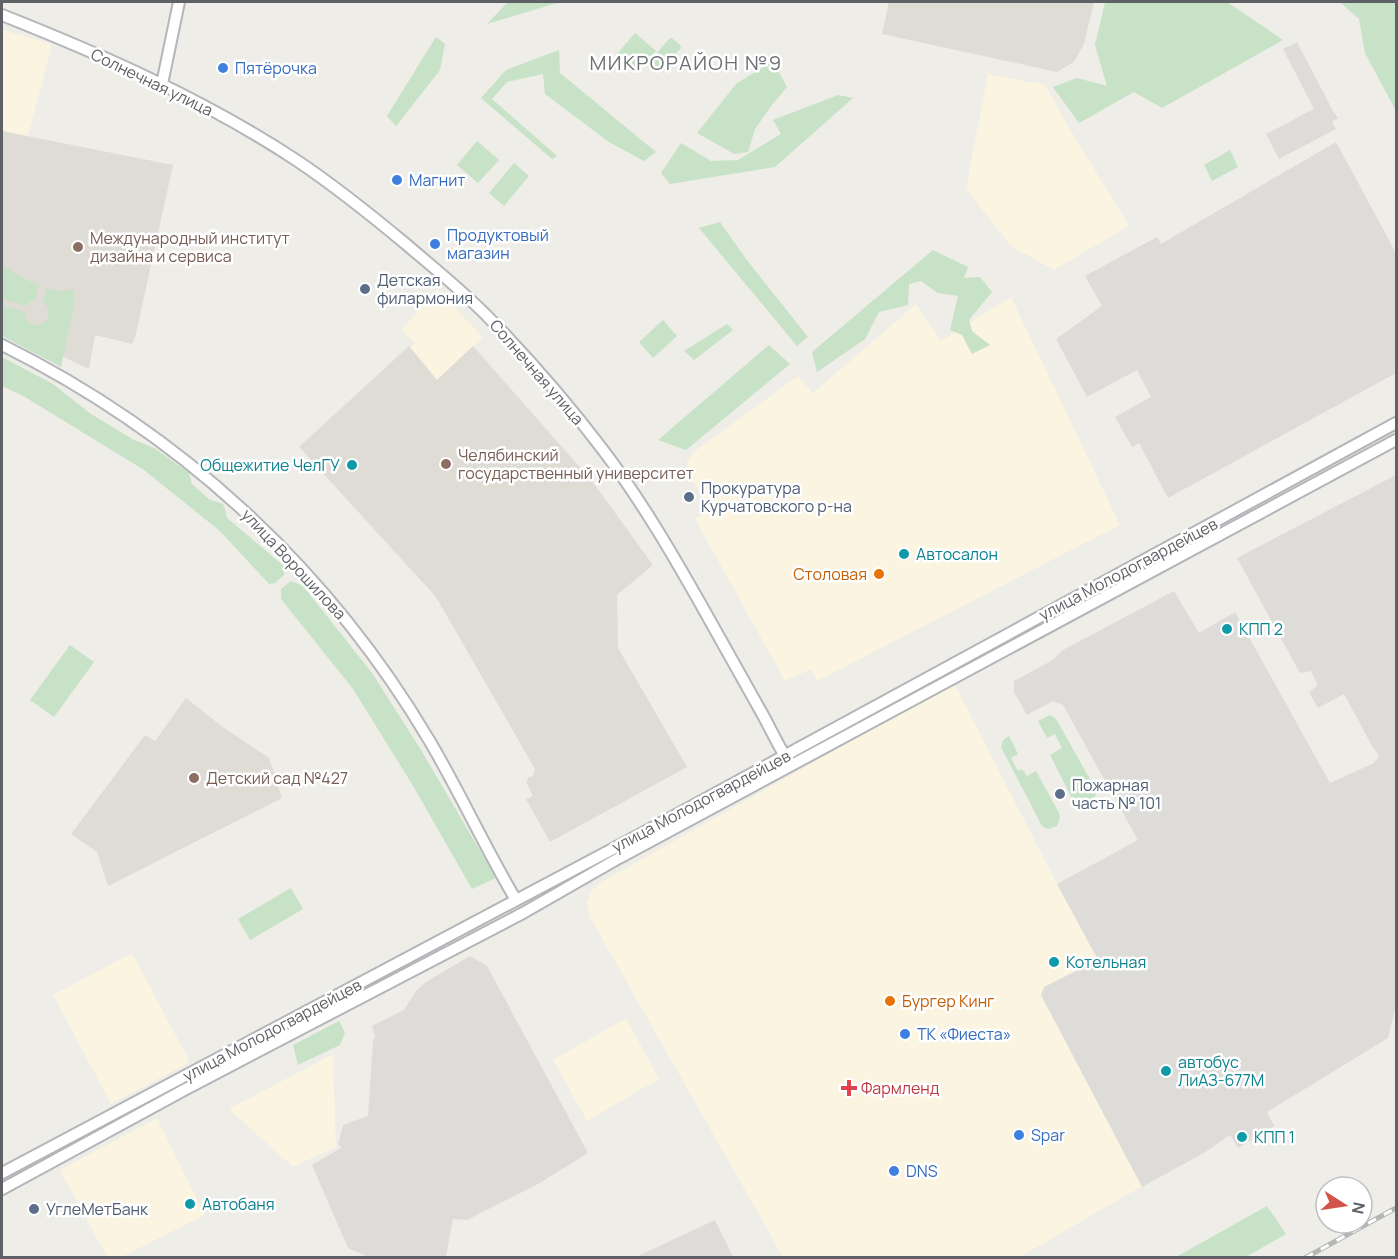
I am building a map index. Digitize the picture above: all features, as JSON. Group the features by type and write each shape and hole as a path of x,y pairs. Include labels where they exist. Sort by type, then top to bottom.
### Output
{"main road":[{"path":"162,84 179,2"},
{"name":"Солнечная улица","path":"2,15 58,37 162,84 251,132 295,159 336,188 435,269 489,318 578,418 639,501 684,574 791,766"},
{"name":"улица Ворошилова","path":"2,345 53,372 159,440 243,509 306,571 348,621 423,730 523,913"},
{"name":"улица Молодогвардейцев","path":"2,1173 639,836 1396,423"},
{"name":"улица Молодогвардейцев","path":"2,1188 523,913 619,858 1396,440"},
{"path":"1161,552 1168,563"},
{"path":"1017,629 1024,640"},
{"path":"471,924 478,936"},
{"path":"178,1079 184,1090"}],"shaded area":[{"path":"889,2 1094,2 1084,44 1074,62 1057,72 882,34"},
{"path":"2,30 52,44 28,136 2,131"},
{"path":"1297,42 1338,118 1332,122 1336,129 1279,159 1266,134 1314,109 1283,49"},
{"path":"988,74 1045,85 1129,226 1054,270 1011,246 966,189"},
{"name":"Международный институт дизайна и сервиса","path":"2,131 173,165 135,338 132,344 95,335 89,369 2,328"},
{"path":"1336,142 1396,253 1396,373 1168,498 1139,443 1132,447 1115,417 1151,397 1137,370 1087,397 1056,339 1102,306 1085,276 1157,237 1161,244"},
{"path":"437,289 483,337 437,380 410,348 415,343 401,330"},
{"path":"1011,297 1120,525 817,681 811,669 785,681 695,519 710,511 687,469 687,461 695,451 798,376 813,393 916,304 941,341"},
{"path":"409,346 437,380 473,346 592,481 653,565 617,595 618,648 687,767 550,842 526,799 533,796 526,782 533,776 535,769 436,597 299,447"},
{"path":"1396,475 1396,1004 1388,1038 1267,1112 1274,1126 1238,1148 1230,1135 1204,1153 1142,1187 1041,995 1044,987 1098,960 1057,884 1138,840 1063,705 1053,701 1027,715 1014,692 1014,681 1051,661 1063,650 1174,591 1199,633 1235,612 1330,783 1374,763 1379,756 1344,694 1318,708 1309,692 1318,685 1311,671 1300,673 1237,558"},
{"path":"954,683 1057,884 1204,1153 1020,1257 783,1257 591,919 587,903 592,890 605,880"},
{"name":"Детский сад №427","path":"186,698 224,728 269,758 282,798 108,886 97,852 71,834 145,735 155,741"},
{"path":"132,953 190,1062 111,1104 53,995"},
{"path":"470,956 487,966 588,1153 538,1184 467,1220 453,1219 446,1257 366,1257 348,1248 312,1165 341,1148 338,1144 343,1125 368,1116 375,1036 372,1026 404,1010 416,991 426,982"},
{"path":"626,1018 659,1079 587,1121 553,1060"},
{"path":"333,1054 336,1147 293,1167 229,1109"},
{"path":"157,1118 205,1215 122,1257 107,1257 60,1170"},
{"path":"715,1220 733,1257 638,1256"}],"green space":[{"path":"508,2 560,2 487,24"},
{"path":"1105,2 1227,2 1283,40 1162,108 1134,92 1079,123 1053,87 1077,78 1107,86 1095,45"},
{"path":"1340,2 1396,2 1396,111 1365,53 1359,19"},
{"path":"635,33 656,51 638,71 617,54"},
{"path":"436,37 445,44 440,70 396,126 387,116"},
{"path":"670,38 681,48 659,72 656,72 648,65 649,62"},
{"path":"559,50 560,73 656,152 644,161 609,142 545,94 543,74 507,82 492,99 557,156 552,159 481,98 506,70"},
{"path":"773,61 787,87 755,129 748,152 734,154 697,133 736,84"},
{"path":"838,95 853,98 775,167 670,184 661,173 681,143 711,161 738,160 781,134 773,120"},
{"path":"477,141 499,160 478,183 457,165"},
{"path":"1230,150 1238,167 1212,181 1204,165"},
{"path":"514,163 529,176 504,206 489,193"},
{"path":"720,222 746,259 808,337 797,346 699,228"},
{"path":"933,250 968,267 964,278 980,277 992,292 969,320 972,331 990,345 972,354 962,335 950,330 958,296 938,293 921,281 909,284 908,305 879,312 865,339 817,372 812,352"},
{"path":"2,265 39,286 35,300 26,306 6,300 2,295"},
{"path":"46,289 73,290 74,303 61,367 2,336 2,308 4,306 24,312 26,320 33,325 42,324 47,320 48,310 43,302"},
{"path":"663,320 677,336 653,358 639,342"},
{"path":"727,324 733,330 694,360 684,351"},
{"path":"769,345 790,364 686,450 658,440"},
{"path":"2,357 53,384 91,414 132,439 154,448 189,473 192,484 210,500 223,504 227,518 285,567 284,575 275,583 269,584 220,531 144,470 25,397 2,386"},
{"path":"291,581 303,586 372,673 421,750 496,878 472,889 412,784 353,689 281,599 281,589"},
{"path":"70,645 94,662 54,717 30,700"},
{"path":"1050,715 1056,719 1096,790 1095,798 1087,805 1075,804 1050,755 1062,748 1055,734 1047,738 1038,721"},
{"path":"1009,736 1018,754 1011,758 1018,771 1022,769 1027,776 1036,771 1059,813 1057,826 1048,829 1042,826 1001,747 1003,740"},
{"path":"291,888 303,909 250,940 238,919"},
{"path":"339,1021 345,1033 340,1045 298,1065 293,1045"},
{"path":"1267,1206 1286,1234 1246,1257 1176,1257"}],"railway":[{"path":"1305,1258 1396,1208"}],"place":[{"name":"Пятёрочка","path":"223,68"},
{"name":"Магнит","path":"397,180"},
{"name":"Продуктовый магазин","path":"435,244"},
{"name":"Международный институт дизайна и сервиса","path":"78,247"},
{"name":"Детская филармония","path":"365,289"},
{"name":"Челябинский государственный университет","path":"446,464"},
{"name":"Общежитие ЧелГУ","path":"352,465"},
{"name":"Прокуратура Курчатовского р-на","path":"689,497"},
{"name":"Автосалон","path":"904,554"},
{"name":"Столовая","path":"879,574"},
{"name":"КПП 2","path":"1227,629"},
{"name":"Детский сад №427","path":"194,778"},
{"name":"Пожарная часть № 101","path":"1060,794"},
{"name":"Котельная","path":"1054,962"},
{"name":"Бургер Кинг","path":"890,1001"},
{"name":"ТК «Фиеста»","path":"905,1034"},
{"name":"автобус ЛиАЗ-677М","path":"1166,1071"},
{"name":"Фармленд","path":"849,1088"},
{"name":"Spar","path":"1019,1135"},
{"name":"КПП 1","path":"1242,1137"},
{"name":"DNS","path":"894,1171"},
{"name":"Автобаня","path":"190,1204"},
{"name":"УглеМетБанк","path":"34,1209"}],"district":[{"name":"МИКРОРАЙОН №9","path":"686,63"}]}
